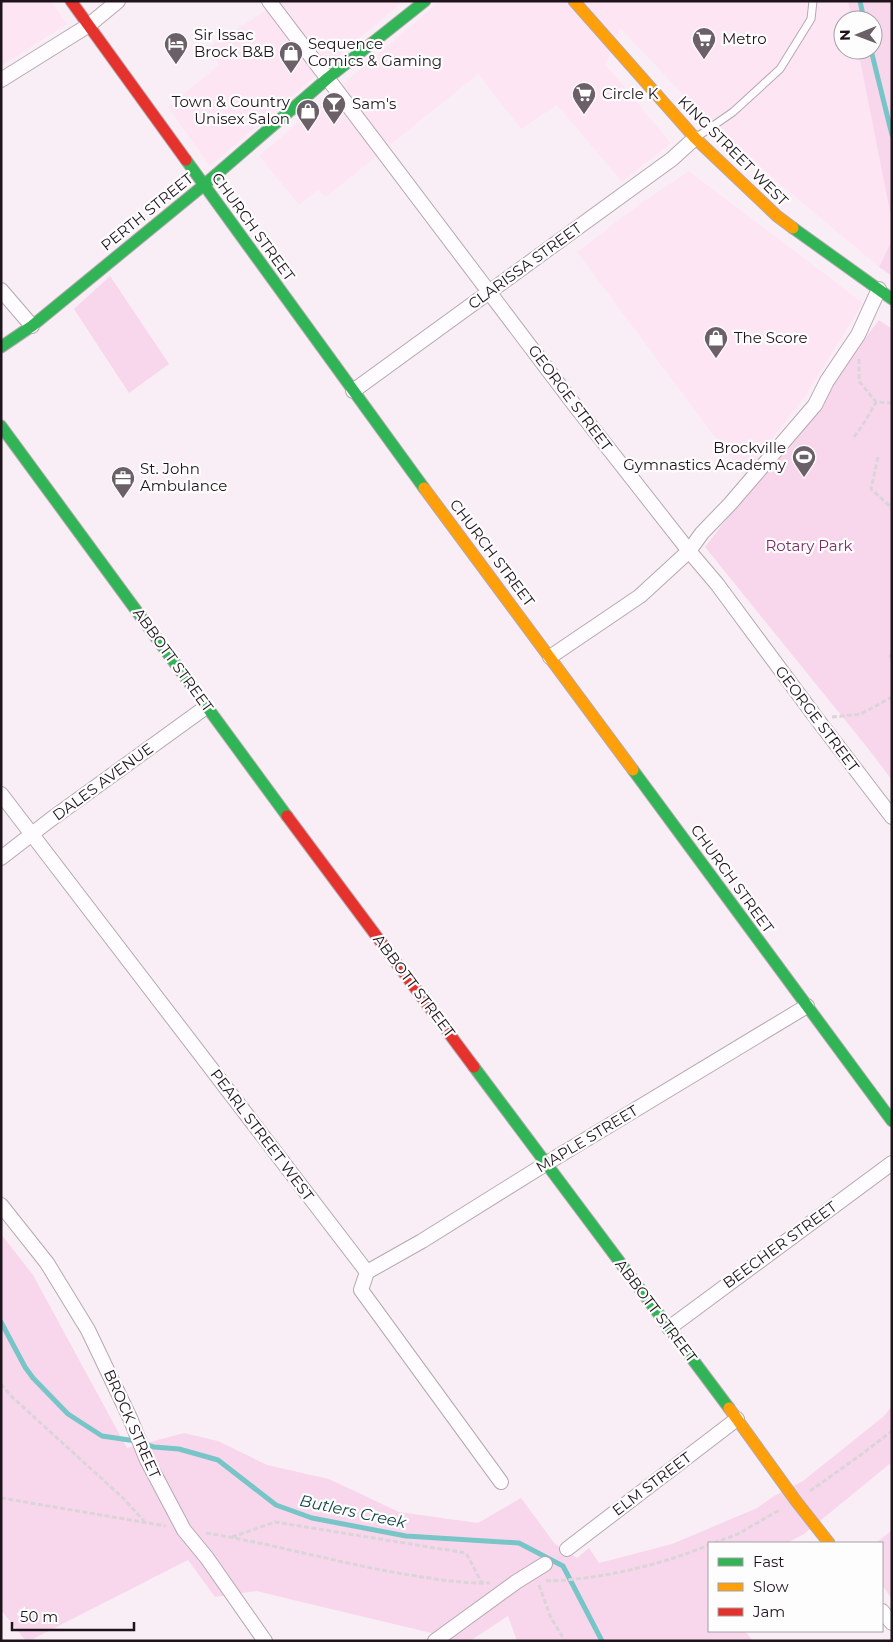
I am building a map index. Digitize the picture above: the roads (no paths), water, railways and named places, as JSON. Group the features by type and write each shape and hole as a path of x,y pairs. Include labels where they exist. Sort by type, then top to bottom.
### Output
{"street":[{"name":"CHURCH STREET","path":"71,1 353,391 892,1121"},
{"path":"1,80 89,25 118,1"},
{"name":"GEORGE STREET","path":"269,1 576,407 688,551 717,584 816,719 892,817"},
{"name":"PERTH STREET","path":"1,347 32,326 204,185 328,78 425,1"},
{"name":"KING STREET WEST","path":"574,1 695,138 777,216 892,299"},
{"name":"CLARISSA STREET","path":"353,391 672,158 695,138"},
{"path":"550,657 640,596 688,551 815,405 828,381 858,336 879,289"},
{"path":"1,290 32,326"},
{"name":"ABBOTT STREET","path":"1,426 206,707 828,1542"},
{"name":"DALES AVENUE","path":"1,858 31,834 206,707"},
{"name":"PEARL STREET WEST","path":"1,794 367,1272"},
{"name":"MAPLE STREET","path":"367,1272 422,1241 807,1006"},
{"name":"BEECHER STREET","path":"669,1328 892,1163"},
{"name":"BROCK STREET","path":"1,1205 48,1262 88,1330 130,1418 147,1460 184,1530 207,1558 265,1641"},
{"path":"367,1272 361,1290 501,1482"},
{"name":"ELM STREET","path":"567,1549 737,1419"},
{"path":"434,1641 516,1582 545,1564"},
{"path":"883,1611 892,1623"}],"lane":[{"path":"695,138 733,112 780,69 811,19 813,1"}],"waterway":[{"name":"Butlers Creek","path":"860,1 862,10"},
{"name":"Butlers Creek","path":"873,60 892,135"},
{"name":"Butlers Creek","path":"1,1322 33,1378 68,1414 102,1436 136,1441"},
{"name":"Butlers Creek","path":"144,1444 154,1447 179,1449 218,1460 276,1505 312,1518 406,1536 519,1543 563,1566 602,1641"}],"place":[{"name":"Metro","path":"704,60"},
{"name":"Sir Issac Brock B&B","path":"176,65"},
{"name":"Sequence Comics & Gaming","path":"291,74"},
{"name":"Circle K","path":"584,115"},
{"name":"Sam's","path":"334,125"},
{"name":"Town & Country Unisex Salon","path":"308,132"},
{"name":"The Score","path":"716,359"},
{"name":"Brockville Gymnastics Academy","path":"804,478"},
{"name":"St. John Ambulance","path":"123,499"}],"park label":[{"name":"Rotary Park","path":"809,546"}]}
